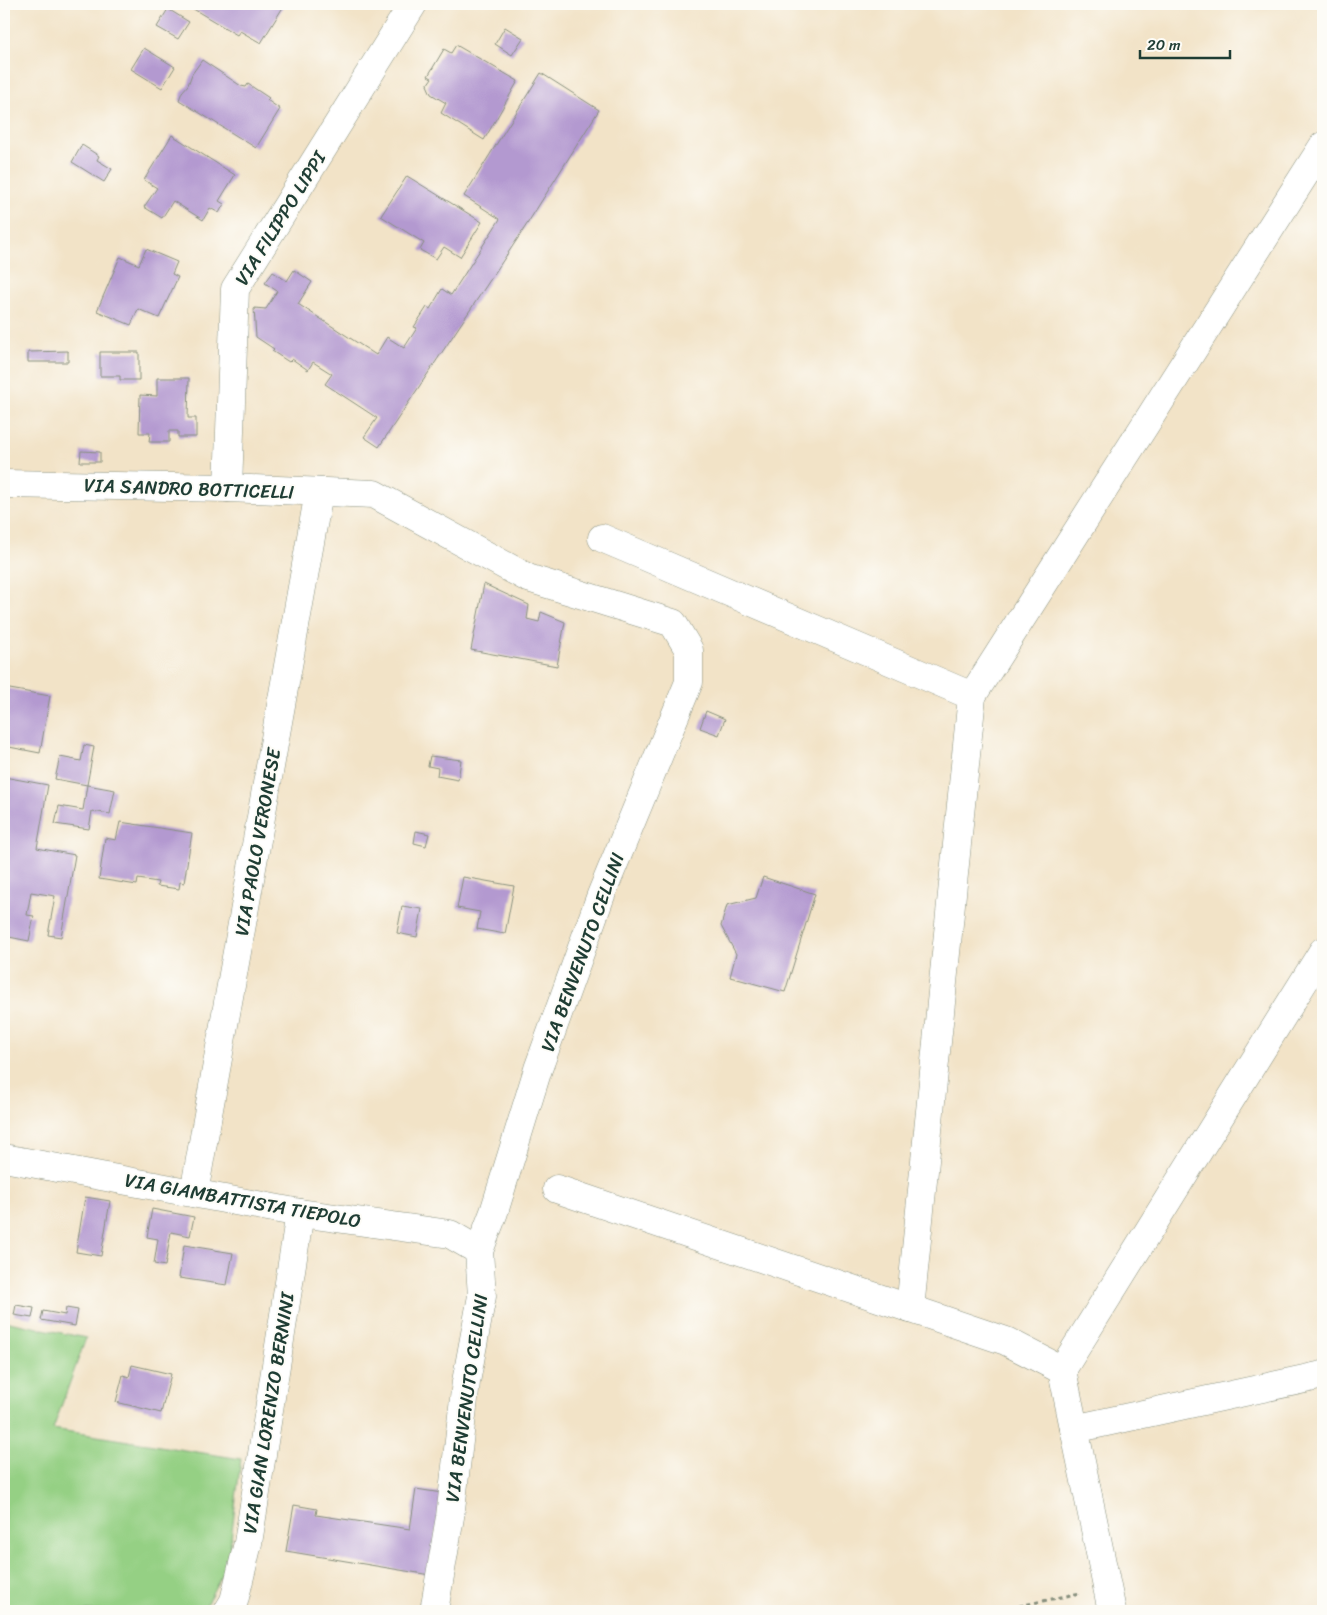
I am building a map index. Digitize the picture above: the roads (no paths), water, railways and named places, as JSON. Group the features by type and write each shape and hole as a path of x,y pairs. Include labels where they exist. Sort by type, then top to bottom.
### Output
{"street":[{"name":"VIA FILIPPO LIPPI","path":"228,488 235,289 413,4"},
{"path":"910,1309 972,696 1323,146"},
{"name":"VIA SANDRO BOTTICELLI","path":"4,484 228,488 374,494"},
{"name":"VIA PAOLO VERONESE","path":"194,1193 319,492"},
{"name":"VIA BENVENUTO CELLINI","path":"374,494 528,578 673,623 689,650 689,682 601,895 538,1069 494,1212 479,1251 482,1296 466,1382 450,1517 434,1611"},
{"path":"602,538 972,696"},
{"path":"1110,1599 1062,1370 1323,951"},
{"name":"VIA GIAMBATTISTA TIEPOLO","path":"4,1158 300,1212 450,1234 479,1251"},
{"path":"557,1189 1006,1341 1062,1370"},
{"name":"VIA GIAN LORENZO BERNINI","path":"228,1611 234,1601 248,1543 300,1212"},
{"path":"1074,1429 1323,1375"}]}
